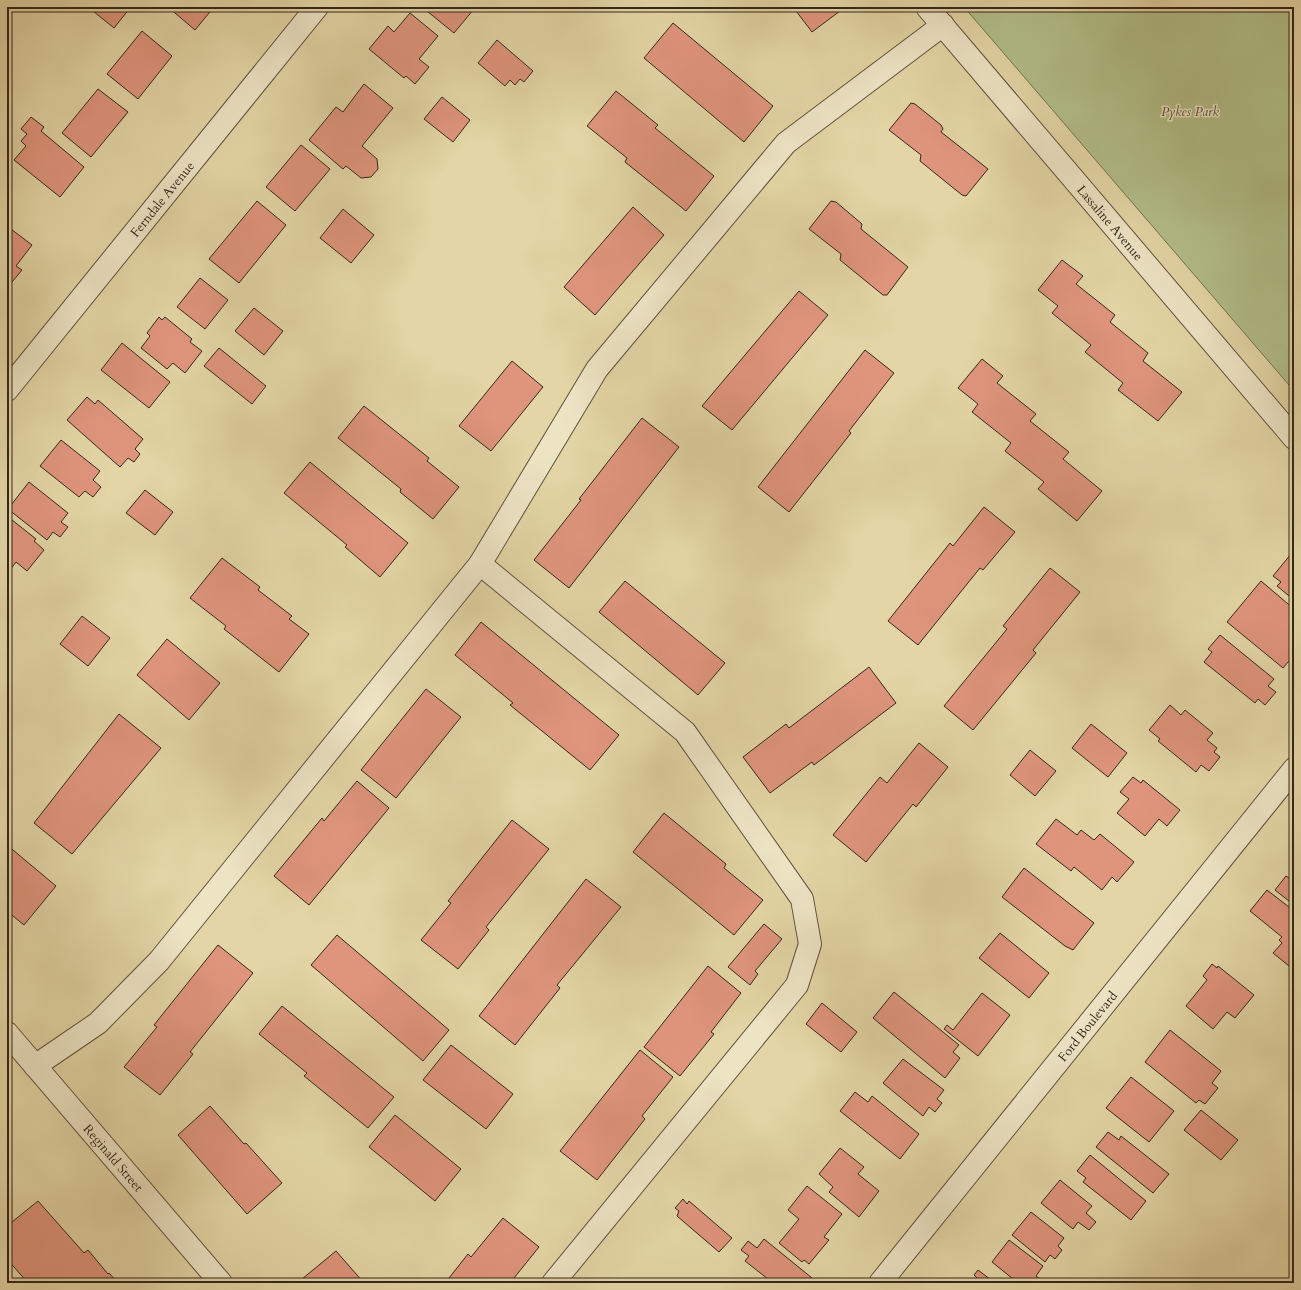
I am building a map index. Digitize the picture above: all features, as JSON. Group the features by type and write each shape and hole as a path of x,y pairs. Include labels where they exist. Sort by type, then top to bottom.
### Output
{"street":[{"name":"Ferndale Avenue","path":"7,390 317,7"},
{"name":"Lassaline Avenue","path":"928,7 1294,438"},
{"path":"35,1066 98,1023 159,961 480,564 597,369 786,143 943,25"},
{"path":"480,564 685,732 802,899 810,944 798,985 553,1283"},
{"name":"Ford Boulevard","path":"880,1283 1294,770"},
{"name":"Reginald Street","path":"7,1033 221,1283"}],"green space":[{"name":"Pykes Park","path":"964,7 1294,7 1294,379 1289,385"}],"building":[{"path":"88,7 129,7 130,8 114,28"},
{"path":"168,7 214,7 195,30"},
{"path":"422,7 471,7 474,9 454,33"},
{"path":"793,7 843,7 844,8 812,32"},
{"path":"410,13 438,36 419,59 429,67 415,84 406,76 404,78 369,49 388,26 394,32"},
{"path":"673,23 773,106 744,142 644,58"},
{"path":"142,31 172,56 138,99 107,74"},
{"path":"497,40 533,71 524,82 520,79 515,85 510,80 505,86 478,63"},
{"path":"364,84 393,108 362,146 377,159 378,169 371,177 361,178 346,166 343,169 309,140 336,107 343,112"},
{"path":"98,89 128,112 91,157 62,133"},
{"path":"616,91 658,125 655,128 714,176 686,211 625,162 627,158 587,126"},
{"path":"442,97 470,120 453,142 424,119"},
{"path":"911,103 915,104 941,125 943,129 941,132 988,169 966,196 962,195 920,161 921,155 889,130"},
{"path":"31,117 44,127 41,131 84,167 60,197 14,160 26,146 21,141 27,134 21,129"},
{"path":"301,145 330,169 295,211 266,187"},
{"path":"257,201 286,225 239,283 209,259"},
{"path":"831,201 836,202 862,224 861,229 908,267 887,295 883,295 840,260 841,254 809,229"},
{"path":"633,207 664,235 595,315 564,287"},
{"path":"343,209 374,235 351,263 320,238"},
{"path":"7,226 32,245 16,266 22,270 7,288"},
{"path":"1062,260 1083,276 1076,284 1115,315 1110,322 1148,353 1143,361 1182,392 1158,421 1118,390 1123,383 1085,352 1091,345 1052,313 1058,306 1038,290"},
{"path":"200,278 228,300 205,329 177,307"},
{"path":"799,291 828,315 732,430 702,406"},
{"path":"254,308 283,331 264,355 235,331"},
{"path":"159,317 162,320 165,317 192,339 190,342 202,351 185,373 173,363 167,369 141,348 150,336 147,333"},
{"path":"122,343 170,382 149,408 101,370"},
{"path":"219,348 266,386 252,404 204,366"},
{"path":"865,350 894,373 849,431 851,433 789,512 758,487"},
{"path":"982,359 1003,376 997,383 1036,414 1030,421 1069,452 1063,459 1102,491 1077,521 1038,489 1044,482 1005,451 1011,443 972,412 978,404 958,388"},
{"path":"512,361 543,387 491,451 459,426"},
{"path":"87,397 95,404 98,400 143,439 135,449 140,454 134,462 128,458 120,467 67,420"},
{"path":"364,406 429,458 427,461 459,487 433,519 400,492 401,489 338,438"},
{"path":"642,418 679,447 569,588 534,560"},
{"path":"61,440 100,471 93,480 101,487 93,497 85,491 79,497 40,466"},
{"path":"310,462 408,543 380,577 345,547 347,545 284,493"},
{"path":"29,482 68,513 61,522 68,527 60,537 53,532 47,540 8,509"},
{"path":"145,490 173,512 155,535 126,513"},
{"path":"984,507 1015,532 983,570 980,568 918,645 888,621 950,543 953,546"},
{"path":"7,516 36,539 34,541 44,550 27,571 16,562 7,574"},
{"path":"1291,554 1294,557 1294,600 1277,586 1281,582 1273,576"},
{"path":"222,558 260,587 258,590 292,616 289,619 309,634 279,672 224,629 226,626 190,598"},
{"path":"1050,568 1080,592 1033,650 1036,653 973,730 944,706 1007,629 1003,626"},
{"path":"625,581 725,663 698,695 599,612"},
{"path":"1261,581 1294,609 1294,655 1283,668 1227,622"},
{"path":"82,616 110,638 88,666 60,644"},
{"path":"481,622 619,735 590,770 510,705 513,703 455,655"},
{"path":"1220,635 1274,679 1268,686 1276,692 1265,705 1258,699 1255,703 1204,662 1212,652 1208,649"},
{"path":"167,639 220,683 189,720 137,675"},
{"path":"869,667 896,703 814,765 812,762 770,793 743,757 786,724 789,728"},
{"path":"426,689 461,717 396,798 361,770"},
{"path":"1170,705 1181,715 1185,710 1213,733 1207,740 1217,748 1214,752 1220,757 1209,771 1201,765 1196,772 1158,741 1160,739 1149,730"},
{"path":"119,714 161,748 72,854 34,823"},
{"path":"1091,724 1127,753 1108,777 1072,748"},
{"path":"919,743 948,767 916,807 913,804 866,862 833,835 880,777 887,783"},
{"path":"1030,750 1056,771 1035,796 1010,775"},
{"path":"1133,777 1141,783 1143,780 1180,810 1167,826 1159,819 1145,836 1117,813 1129,799 1120,792"},
{"path":"357,781 389,808 309,905 274,876 322,818 324,821"},
{"path":"664,813 726,864 724,868 763,900 734,935 633,852"},
{"path":"1056,819 1077,835 1081,830 1094,840 1100,834 1134,862 1117,882 1112,877 1102,890 1074,867 1071,871 1036,844"},
{"path":"512,820 549,849 486,927 489,930 458,969 421,940 451,903 448,901"},
{"path":"7,845 56,886 24,925 7,911"},
{"path":"1024,868 1094,923 1073,950 1065,946 1002,897"},
{"path":"1286,876 1292,880 1294,877 1294,905 1275,890"},
{"path":"586,879 621,907 557,985 560,988 515,1045 479,1016"},
{"path":"1267,890 1294,911 1294,970 1273,953 1282,943 1279,940 1282,937 1250,911"},
{"path":"764,924 782,939 755,971 758,974 750,985 728,967"},
{"path":"1000,933 1049,973 1029,998 979,958"},
{"path":"337,935 449,1030 423,1061 311,965"},
{"path":"218,945 253,973 190,1052 193,1054 160,1095 124,1067 157,1027 154,1025"},
{"path":"1212,964 1217,968 1218,966 1254,995 1235,1018 1227,1012 1213,1029 1186,1006 1207,980 1203,976"},
{"path":"708,966 741,993 711,1032 714,1034 680,1076 644,1047"},
{"path":"894,992 959,1045 953,1052 960,1058 945,1078 873,1018"},
{"path":"982,993 1010,1015 978,1056 944,1029 947,1025 953,1030"},
{"path":"822,1003 857,1032 841,1052 806,1024"},
{"path":"282,1006 394,1097 368,1128 304,1076 307,1073 259,1034"},
{"path":"1170,1030 1221,1071 1212,1083 1218,1088 1205,1104 1199,1100 1196,1103 1145,1062"},
{"path":"451,1045 513,1094 486,1129 423,1080"},
{"path":"640,1050 673,1077 642,1116 645,1119 597,1180 560,1151"},
{"path":"903,1059 944,1090 937,1099 942,1103 935,1112 929,1107 923,1116 883,1083"},
{"path":"1131,1077 1174,1111 1149,1142 1106,1108"},
{"path":"855,1092 868,1102 872,1096 919,1134 900,1159 840,1111"},
{"path":"210,1106 282,1183 247,1214 178,1135"},
{"path":"1201,1110 1238,1140 1221,1160 1184,1130"},
{"path":"395,1115 461,1169 435,1201 369,1147"},
{"path":"1108,1132 1119,1140 1121,1136 1169,1174 1153,1193 1096,1147"},
{"path":"840,1148 864,1167 858,1174 879,1191 859,1217 829,1192 833,1187 819,1174"},
{"path":"1090,1155 1146,1201 1131,1220 1083,1182 1086,1178 1077,1171"},
{"path":"1060,1180 1092,1206 1086,1213 1096,1222 1089,1230 1078,1222 1073,1229 1041,1203"},
{"path":"807,1186 842,1214 824,1237 829,1240 809,1264 804,1260 802,1262 779,1243 799,1219 788,1210"},
{"path":"683,1199 687,1204 689,1201 732,1238 719,1252 677,1216 679,1211 675,1208"},
{"path":"38,1201 84,1253 88,1250 108,1274 109,1273 118,1283 28,1283 7,1259 7,1226"},
{"path":"1031,1212 1064,1238 1058,1246 1062,1250 1055,1259 1050,1255 1045,1262 1012,1235"},
{"path":"503,1218 539,1247 510,1283 445,1283 468,1254 471,1257"},
{"path":"764,1239 812,1278 807,1283 773,1283 745,1261 749,1256 741,1250 748,1241 757,1248"},
{"path":"1009,1240 1043,1266 1036,1276 1046,1283 1018,1283 992,1262"},
{"path":"336,1251 364,1283 306,1283 302,1279"},
{"path":"978,1270 995,1283 974,1283 978,1279 974,1275"}]}
